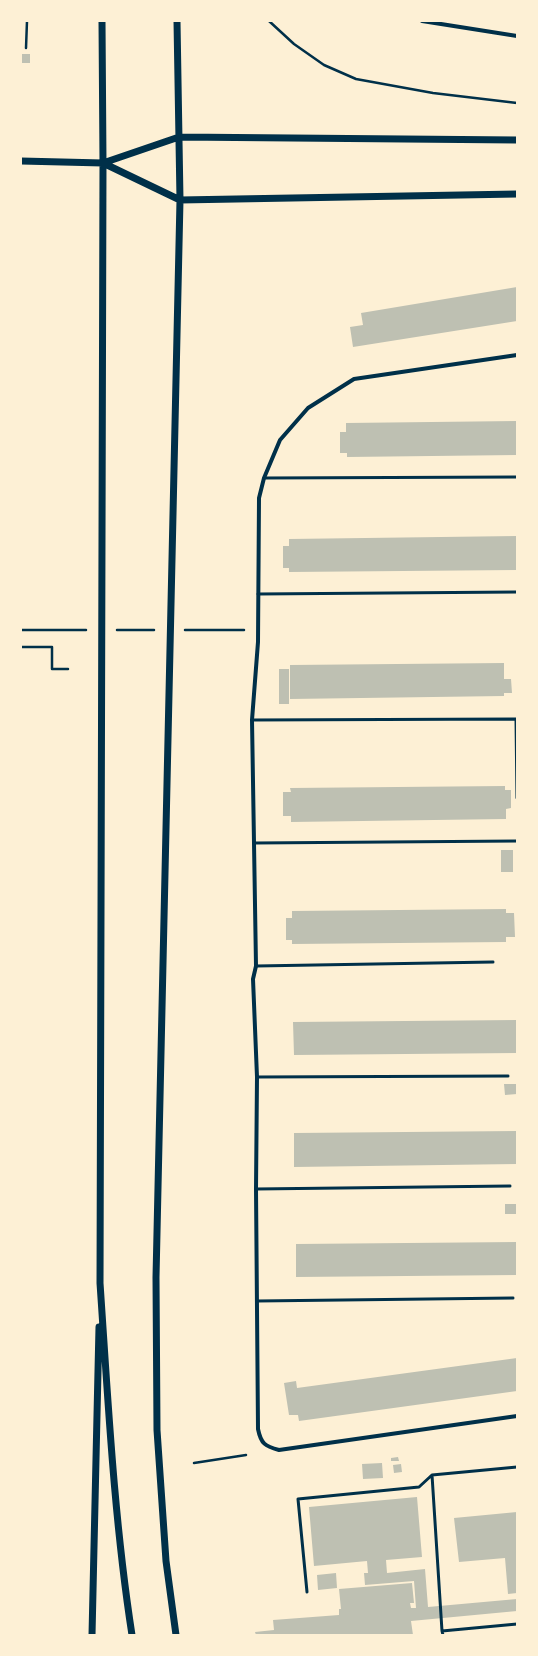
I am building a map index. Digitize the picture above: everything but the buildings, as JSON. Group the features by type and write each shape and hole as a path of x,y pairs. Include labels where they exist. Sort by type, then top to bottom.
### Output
{"street":[{"path":"92,1635 100,1283 103,163 102,21"},
{"path":"176,1635 166,1561 157,1430 156,1277 180,200 177,21"},
{"path":"422,21 517,36"},
{"path":"21,161 103,163 179,138 517,140"},
{"path":"103,163 180,200 517,194"},
{"path":"517,355 354,379 308,408 280,440 264,478 259,498 258,642 252,720 256,966 253,979 257,1077 256,1189 258,1429 260,1440 268,1447 279,1450 517,1416"},
{"path":"100,1283 123,1578 132,1635"}],"lane":[{"path":"264,478 517,477"},
{"path":"258,594 517,592"},
{"path":"252,720 516,718 517,798"},
{"path":"255,843 517,841"},
{"path":"256,966 493,962"},
{"path":"257,1077 508,1076"},
{"path":"256,1189 510,1186"},
{"path":"257,1301 513,1298"},
{"path":"306,1592 298,1499 419,1487 432,1475 517,1467"},
{"path":"432,1475 442,1635"},
{"path":"442,1631 517,1624"}],"path":[{"path":"26,48 27,21"},
{"path":"269,21 294,44 324,65 356,79 433,93 517,103"},
{"path":"21,630 91,630"},
{"path":"114,630 161,630"},
{"path":"184,630 247,630"},
{"path":"21,647 52,647 52,668 68,669"},
{"path":"194,1463 246,1455"}]}
